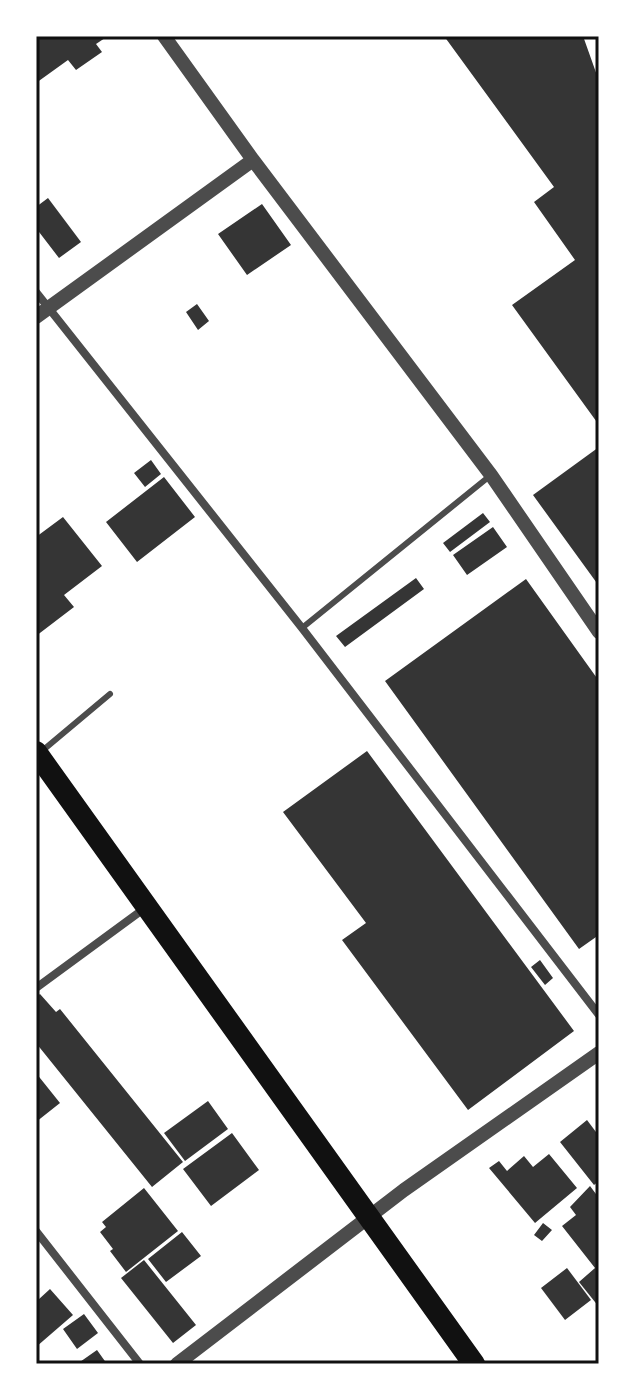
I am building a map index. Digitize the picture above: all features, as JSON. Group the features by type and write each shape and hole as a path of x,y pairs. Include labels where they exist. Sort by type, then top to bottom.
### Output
{"highway":[{"path":"37,753 474,1364"}],"street":[{"path":"164,36 253,160 491,475 599,632"},
{"path":"42,312 253,160"},
{"path":"36,292 42,312 302,628 599,1015"},
{"path":"36,988 146,907"},
{"path":"177,1364 369,1217 599,1053"},
{"path":"36,1231 140,1364"}],"lane":[{"path":"302,628 491,475"},
{"path":"37,753 110,694"}],"building":[{"path":"36,36 108,36 96,44 102,52 76,70 68,60 36,83"},
{"path":"444,36 583,36 599,81 599,425 512,305 575,260 534,202 554,187"},
{"path":"48,198 81,242 59,258 36,228 36,207"},
{"path":"262,204 291,245 247,275 218,234"},
{"path":"197,304 209,321 198,330 186,312"},
{"path":"599,447 599,586 533,495"},
{"path":"151,460 161,474 145,487 134,473"},
{"path":"164,477 195,517 137,562 106,522"},
{"path":"483,513 490,522 450,552 443,543"},
{"path":"63,517 102,566 64,595 74,607 36,636 36,537"},
{"path":"493,527 507,547 467,575 453,555"},
{"path":"416,578 424,589 345,647 336,636"},
{"path":"526,579 599,681 599,940 596,937 579,949 385,681"},
{"path":"367,751 574,1031 468,1110 342,940 366,923 283,812"},
{"path":"540,960 553,978 545,985 531,967"},
{"path":"40,994 56,1012 60,1009 183,1162 152,1187 36,1043 36,997"},
{"path":"36,1073 60,1103 36,1122"},
{"path":"208,1101 228,1129 185,1161 164,1133"},
{"path":"587,1120 599,1136 599,1181 594,1185 560,1142"},
{"path":"232,1133 259,1170 211,1206 183,1169"},
{"path":"549,1154 577,1188 535,1223 489,1168 499,1161 507,1171 524,1156 533,1167"},
{"path":"590,1186 599,1198 599,1307 579,1282 595,1268 562,1226 576,1215 570,1207"},
{"path":"144,1188 178,1231 126,1272 100,1232 106,1227 102,1222"},
{"path":"543,1223 552,1230 542,1241 534,1235"},
{"path":"182,1232 201,1256 166,1282 148,1259"},
{"path":"144,1260 196,1325 173,1343 121,1278"},
{"path":"567,1268 591,1300 565,1320 541,1288"},
{"path":"50,1289 73,1315 36,1347 36,1297 38,1300"},
{"path":"84,1314 98,1333 77,1349 63,1329"},
{"path":"97,1350 107,1364 77,1364"}]}
